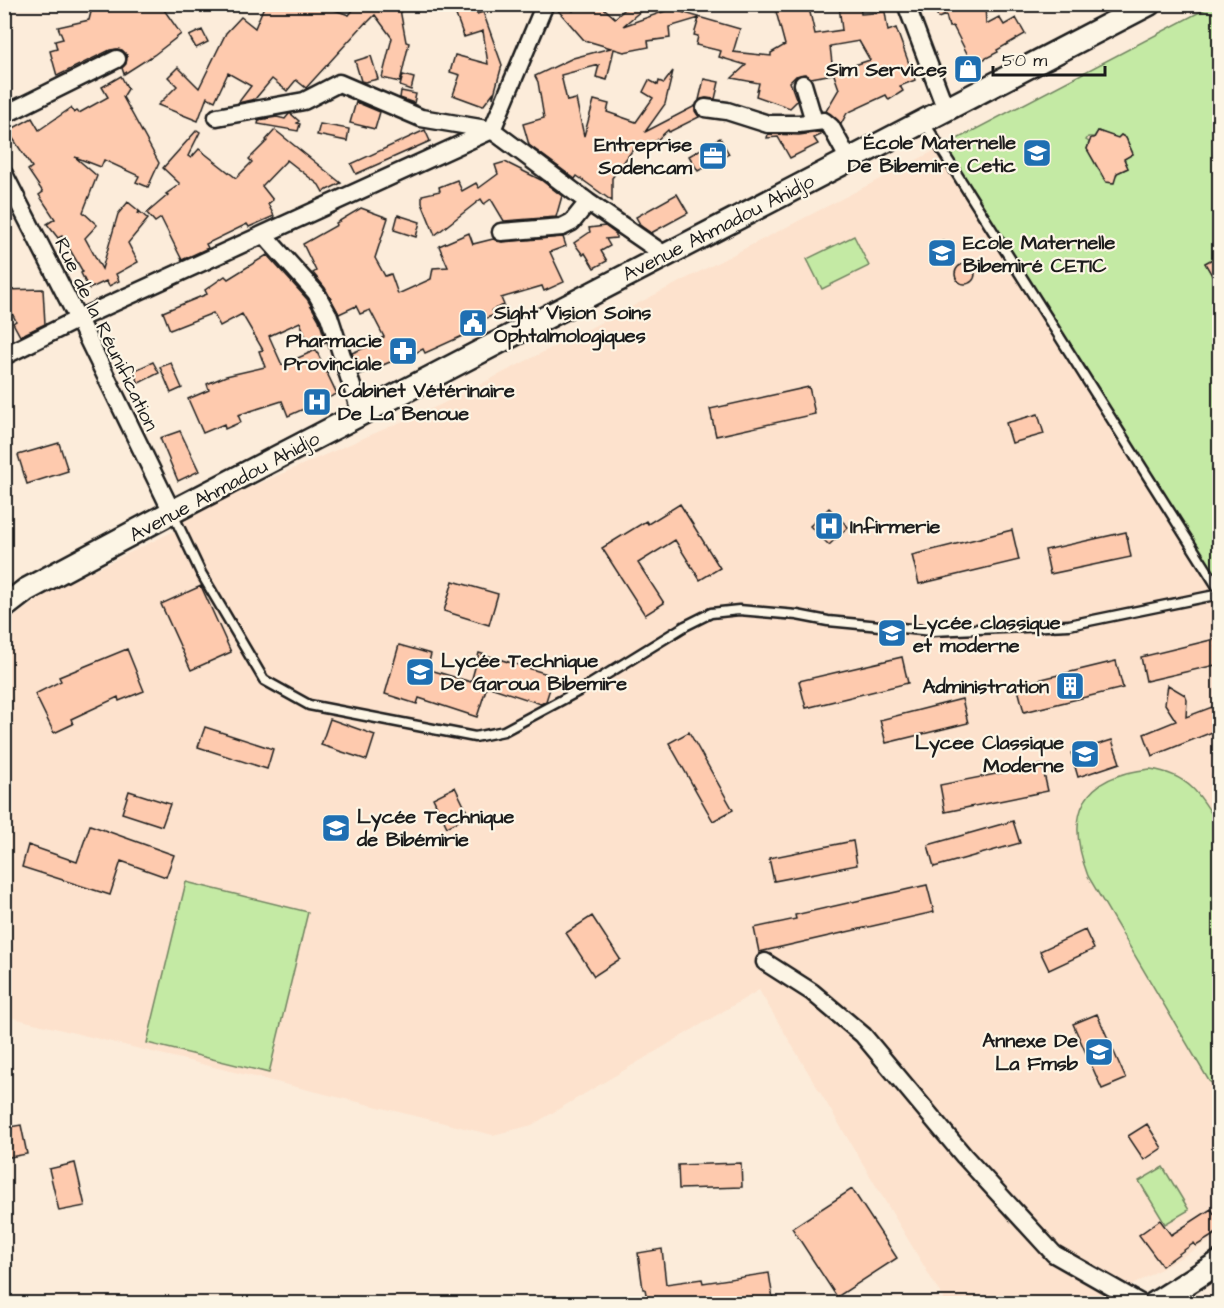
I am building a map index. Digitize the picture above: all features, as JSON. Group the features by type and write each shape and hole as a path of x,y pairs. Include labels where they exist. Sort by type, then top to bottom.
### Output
{"main road":[{"name":"Avenue Ahmadou Ahidjo","path":"4,607 26,590 172,512 1149,4"},
{"path":"1154,1304 1220,1262"}],"street":[{"path":"4,356 78,319 492,130 545,4"},
{"path":"906,4 946,110"},
{"path":"4,115 117,59"},
{"path":"217,117 304,101 339,83 421,118 492,130 588,202 665,255"},
{"path":"803,84 814,121"},
{"path":"705,108 727,111 768,124 799,124 824,120 831,127 849,160"},
{"name":"Rue de la Réunification","path":"4,174 172,512"},
{"path":"501,232 562,227 572,222 588,202"},
{"path":"264,235 316,293 329,316 361,414"},
{"path":"765,962 812,992 863,1035 964,1155 1054,1254 1142,1304"}],"lane":[{"path":"172,512 201,573 264,680 309,705 475,737 504,731 586,687 684,626 711,613 739,610 932,631 1069,626 1220,593 923,121"}],"shaded area":[{"name":"Lycée classique et moderne","path":"1213,5 1219,5 1219,1236 1101,1303 946,1303 759,990 532,1125 493,1135 5,1016 5,624 45,594 174,531 179,523 226,498 440,405"}],"green space":[{"path":"1213,5 1219,5 1219,255 1205,263 1220,289 1219,592 938,149","holes":["1098,131 1111,136 1114,141 1121,135 1126,138 1133,154 1124,159 1128,168 1117,173 1113,183 1106,182 1101,175 1103,169 1098,169 1087,149 1089,142 1086,140 1088,137 1094,137"]},
{"path":"854,236 869,266 822,289 807,259"},
{"path":"1150,769 1184,781 1206,805 1219,826 1219,1089 1209,1081 1088,876 1081,854 1078,834 1079,816 1094,789 1108,780 1127,773"},
{"path":"186,882 308,912 269,1073 147,1043"},
{"path":"1163,1167 1189,1210 1165,1224 1139,1181"}],"building":[{"path":"93,4 160,4 181,34 124,74 122,68 126,64 127,55 117,49 110,50 57,76 50,51 57,49 55,41 63,39 58,27 89,20"},
{"path":"265,4 330,4 329,8 349,15 358,4 399,4 406,42 409,43 400,82 382,78 392,38 375,15 306,88 296,80 287,91 272,79 255,99 238,103 251,86 228,73 215,101 207,97 198,121 158,105 177,86 168,77 178,67 199,88 226,33 241,17 255,28"},
{"path":"452,4 473,4 477,14 483,12 502,65 493,98 493,93 483,106 453,95 460,75 450,72 455,55 488,64 483,31 464,37"},
{"path":"555,4 564,4 573,11 579,4 599,4 615,18 631,4 649,4 623,26 671,9 740,29 733,52 771,56 771,53 785,45 774,4 808,4 815,34 842,30 839,6 860,4 861,14 885,12 888,31 896,28 915,80 900,86 903,91 889,100 886,95 847,113 841,124 826,111 839,89 833,72 833,74 811,78 805,74 796,76 790,82 797,101 790,108 756,96 759,83 732,78 746,65 719,57 721,51 696,45 698,36 694,35 699,18 669,27 670,38 648,41 649,47 624,52 614,49 607,80 596,77 599,65 561,75 567,101 576,99 584,136 594,100 609,104 607,112 636,122 653,98 643,92 649,80 658,85 659,81 664,83 673,71 665,104 645,132 695,106 699,117 669,132 668,130 644,152 637,144 612,178 612,201 577,176 575,179 529,145 523,124 544,118 535,76 573,58 611,48 584,40 555,7","holes":["859,41 870,60 833,72 830,46"]},
{"path":"934,4 985,4 986,24 999,17 1004,25 1016,18 1025,34 973,65 953,26 949,27 946,15 938,18"},
{"path":"202,30 208,42 196,48 189,36"},
{"path":"371,56 378,79 361,81 355,61"},
{"path":"403,75 414,78 411,90 400,86"},
{"path":"121,76 128,89 123,97 159,163 148,187 136,182 139,176 104,160 101,167 75,157 97,176 83,212 97,225 85,238 102,269 118,214 128,202 139,211 138,214 140,212 148,219 128,243 138,262 116,274 119,281 109,286 106,281 89,289 81,273 83,272 62,236 58,238 47,224 55,219 39,195 43,192 28,170 32,167 8,131 32,118 39,130 71,108 74,113 77,111 79,113 108,97 102,87"},
{"path":"704,79 719,82 715,99 699,100"},
{"path":"401,91 416,94 414,103 400,98"},
{"path":"356,102 380,112 375,129 350,123"},
{"path":"289,114 299,121 298,131 258,124 259,120 277,117 285,119"},
{"path":"320,124 349,129 347,141 317,135"},
{"path":"197,130 200,132 188,156 191,158 199,149 236,178 252,162 249,159 275,130 341,183 323,192 319,185 287,160 262,186 273,200 268,204 274,216 249,227 247,224 206,244 208,248 182,260 161,218 155,222 147,213 180,184 163,168"},
{"path":"425,130 430,141 356,174 351,164"},
{"path":"1098,131 1118,138 1121,135 1126,138 1133,154 1124,159 1128,168 1117,173 1114,183 1106,182 1087,149 1091,138 1094,138"},
{"path":"821,132 823,134 814,138 818,144 790,158 778,137 767,138 768,134 799,135"},
{"path":"720,138 729,154 698,171 689,156"},
{"path":"505,162 541,180 562,196 556,217 504,221 491,199 484,204 481,199 435,235 422,203 422,195 440,191 439,187 457,180 462,191 476,183 479,188 498,174 495,165"},
{"path":"677,194 688,213 651,233 641,226 636,217"},
{"path":"361,208 388,218 375,258 385,276 391,274 398,294 431,279 433,268 448,267 439,246 469,233 473,244 493,239 502,242 563,237 566,246 550,252 564,282 544,291 542,286 501,298 504,305 492,310 494,315 475,323 478,329 425,353 423,349 397,362 395,360 359,375 352,353 384,337 370,310 360,314 356,306 339,314 325,288 313,273 316,271 303,244"},
{"path":"398,215 420,222 416,237 394,230"},
{"path":"605,226 616,234 616,238 606,239 610,246 601,251 607,261 594,268 585,253 583,255 574,243 590,232 589,228"},
{"name":"Ecole Maternelle Bibemiré CETIC","path":"944,241 951,250 948,260 938,259 932,250 938,242"},
{"path":"267,255 307,299 319,320 326,342 310,348 300,322 269,336 282,365 316,350 337,394 288,416 282,401 238,415 241,422 225,429 224,424 203,433 188,399 209,390 207,384 226,376 265,367 259,351 263,350 242,314 220,326 213,313 170,330 163,312 207,294 205,290 225,276 228,279"},
{"path":"1220,255 1220,289 1205,263"},
{"path":"965,264 972,267 975,274 972,281 965,284 958,281 955,274 958,267"},
{"path":"43,289 45,324 20,336 13,323 16,321 4,298 4,290"},
{"path":"153,362 159,373 139,383 133,371"},
{"path":"171,363 182,388 171,393 160,367"},
{"path":"809,387 815,414 716,436 710,409"},
{"path":"1038,414 1044,434 1012,443 1006,423"},
{"path":"180,431 199,471 178,481 160,438"},
{"path":"59,443 68,471 27,484 18,455"},
{"path":"680,504 720,568 700,580 675,540 638,563 664,603 645,615 602,548 646,521 648,524"},
{"name":"Infirmerie","path":"829,508 848,527 829,545 810,526"},
{"path":"1012,530 1019,560 919,584 912,555"},
{"path":"1126,532 1131,557 1050,574 1045,550"},
{"path":"453,581 498,594 489,625 444,611"},
{"path":"201,586 231,652 191,670 161,604"},
{"path":"1215,639 1220,664 1146,681 1141,657"},
{"path":"399,645 431,654 427,669 471,682 479,653 554,676 546,701 541,704 487,686 477,717 419,698 417,704 385,694"},
{"path":"127,649 144,691 119,701 118,697 71,719 73,724 54,733 35,694 61,681 59,677"},
{"path":"902,657 908,683 806,708 799,681"},
{"name":"Administration","path":"1116,661 1123,688 1024,712 1017,685"},
{"path":"1168,685 1185,695 1186,717 1220,704 1220,729 1152,756 1144,734 1176,721 1165,704"},
{"path":"962,699 968,723 886,743 880,720"},
{"path":"330,719 375,735 367,760 321,745"},
{"path":"205,727 273,749 267,769 198,747"},
{"path":"689,732 733,810 713,821 669,743"},
{"path":"1112,740 1120,763 1078,777 1071,753"},
{"path":"1042,765 1048,791 945,812 940,785"},
{"path":"455,787 469,816 447,827 433,798"},
{"path":"129,791 170,804 162,826 122,813"},
{"path":"1013,821 1020,843 934,867 928,845"},
{"path":"90,825 174,855 166,877 121,861 110,895 22,867 28,845 77,862"},
{"path":"853,841 857,865 774,881 769,858"},
{"path":"927,885 934,912 759,952 754,928 796,919 795,915"},
{"path":"592,916 620,959 594,976 566,933"},
{"path":"1085,930 1094,949 1049,970 1040,951"},
{"name":"Annexe De La Fmsb","path":"1097,1014 1126,1079 1102,1089 1073,1024"},
{"path":"1147,1124 1162,1148 1144,1160 1128,1136"},
{"path":"21,1125 27,1154 4,1158 4,1128"},
{"path":"75,1163 85,1206 59,1211 49,1169"},
{"path":"741,1163 742,1187 679,1189 678,1165"},
{"path":"852,1189 897,1258 837,1297 792,1228"},
{"path":"1211,1209 1220,1223 1220,1231 1196,1246 1194,1243 1162,1266 1139,1235 1160,1220 1171,1235"},
{"path":"662,1249 666,1284 702,1279 703,1283 769,1273 773,1299 744,1304 648,1304 645,1289 643,1289 638,1253"}],"place":[{"name":"Sim Services","path":"968,69"},
{"name":"École Maternelle De Bibemire Cetic","path":"1037,153"},
{"name":"Entreprise Sodencam","path":"713,156"},
{"name":"Ecole Maternelle Bibemiré CETIC","path":"942,253"},
{"name":"Sight Vision Soins Ophtalmologiques","path":"473,323"},
{"name":"Pharmacie Provinciale","path":"403,351"},
{"name":"Cabinet Vétérinaire De La Benoue","path":"317,402"},
{"name":"Infirmerie","path":"829,526"},
{"name":"Lycée classique et moderne","path":"892,633"},
{"name":"Lycée Technique De Garoua Bibemire","path":"420,672"},
{"name":"Administration","path":"1070,686"},
{"name":"Lycee Classique Moderne","path":"1085,754"},
{"name":"Lycée Technique de Bibémirie","path":"336,828"},
{"name":"Annexe De La Fmsb","path":"1099,1052"}]}
